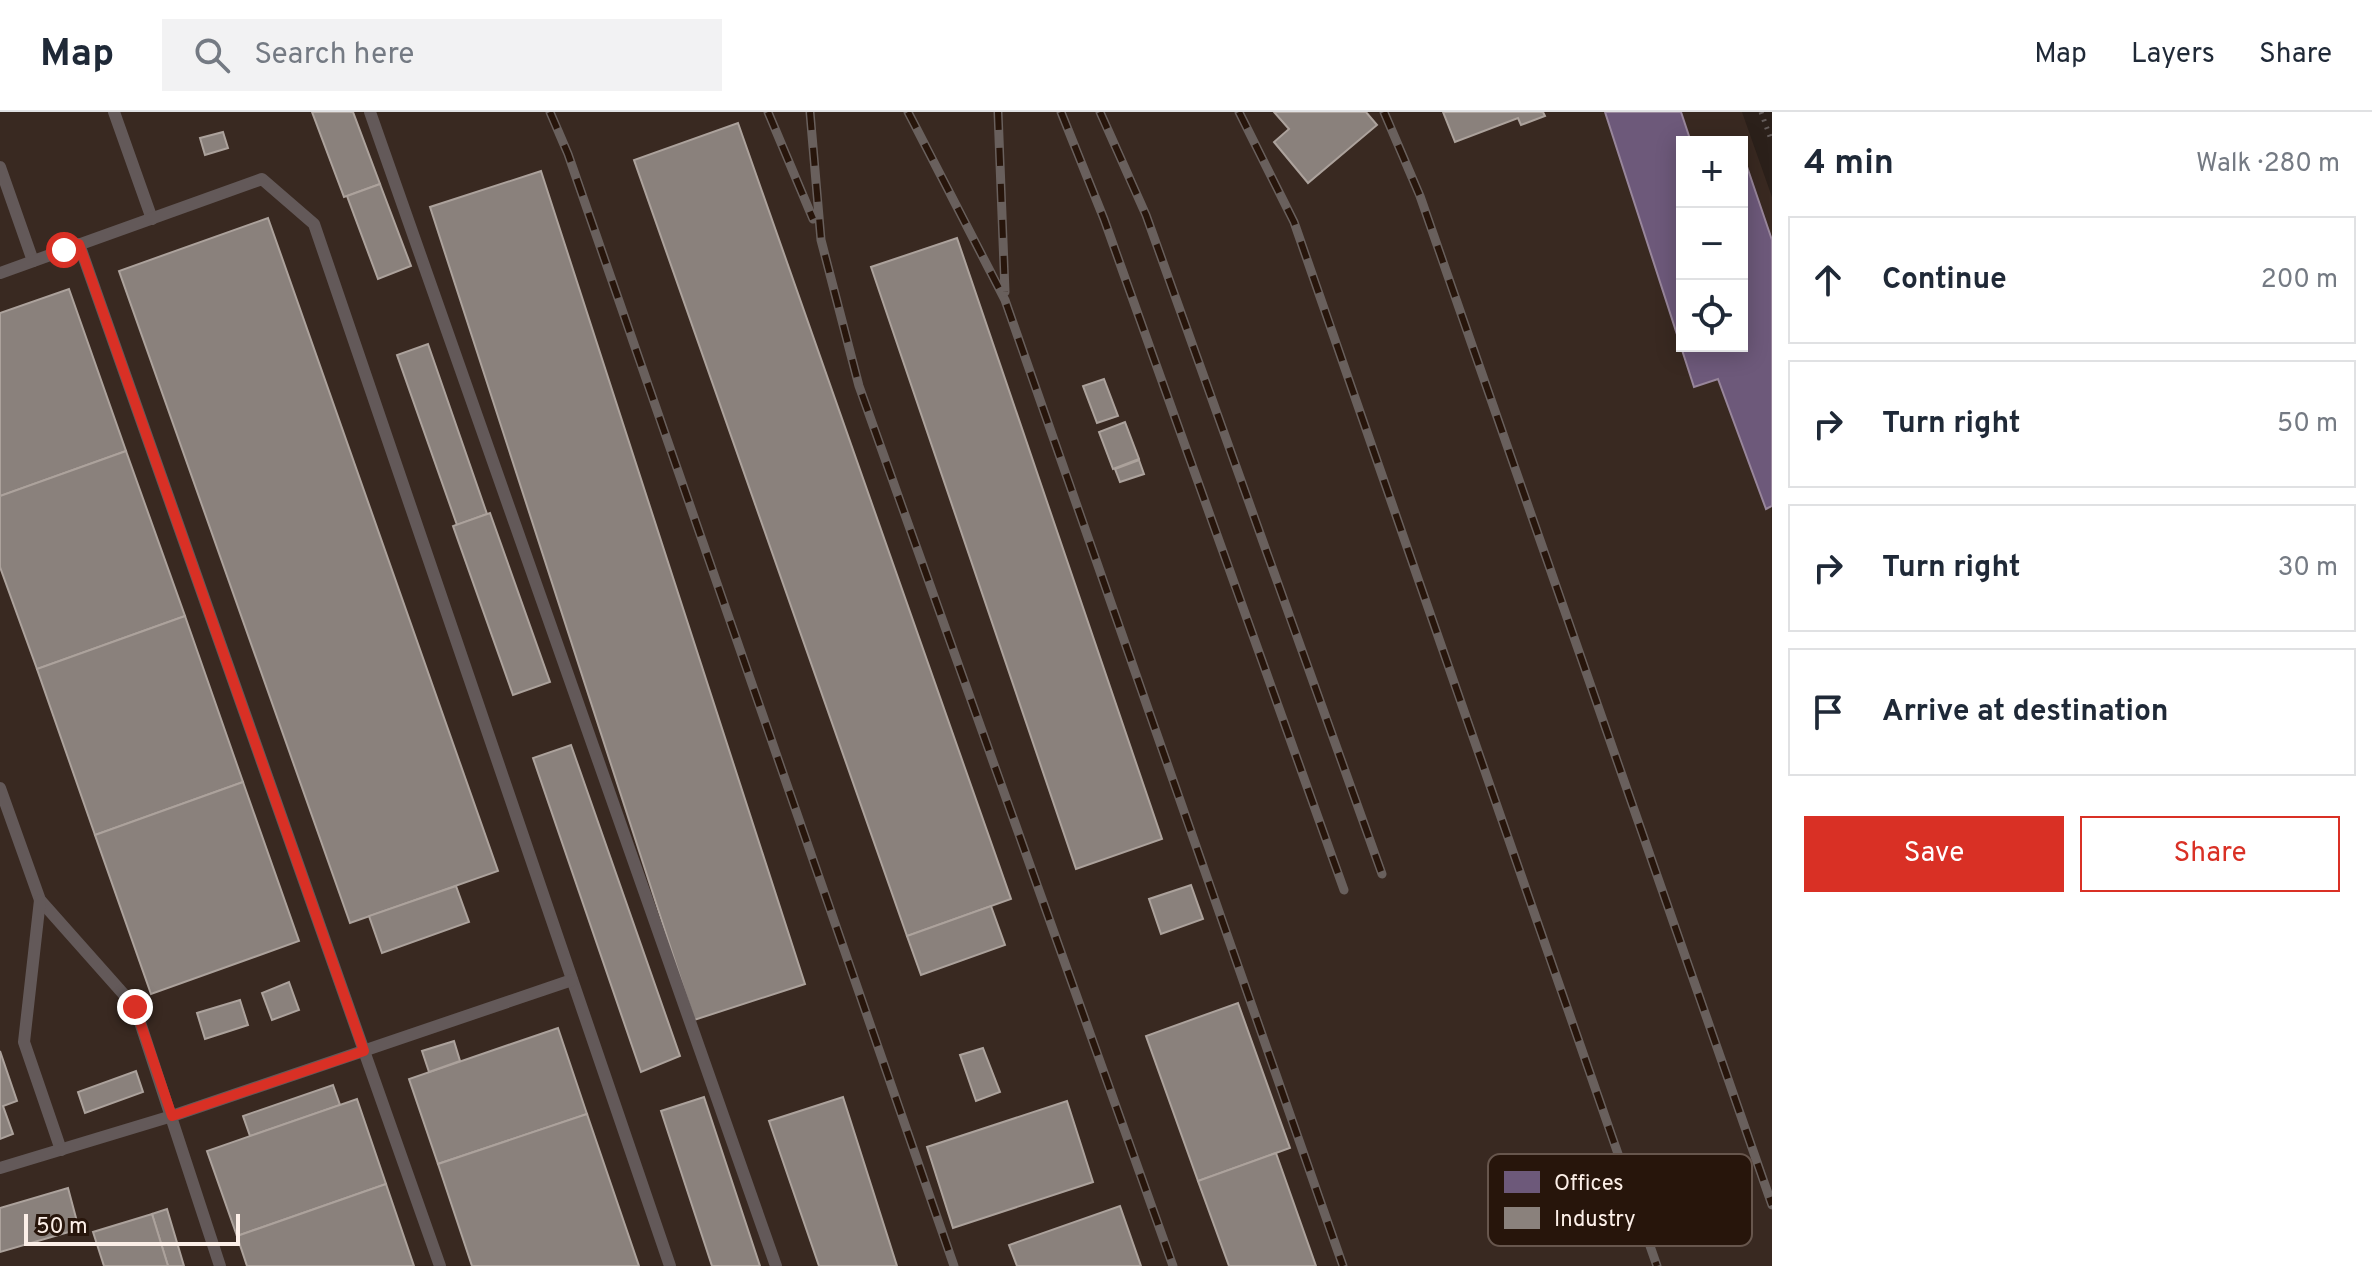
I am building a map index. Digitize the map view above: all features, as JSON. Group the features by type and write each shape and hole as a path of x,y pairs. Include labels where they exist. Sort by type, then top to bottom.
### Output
{"lane":[{"path":"114,112 152,219"},
{"path":"370,112 776,1266"},
{"path":"0,167 33,261"},
{"path":"0,273 262,179 314,224 670,1266"},
{"path":"79,244 440,1266"},
{"path":"0,788 40,900 135,1007 220,1266"},
{"path":"40,900 24,1042 61,1150"},
{"path":"0,1168 172,1116 572,980"}],"path":[{"path":"1761,112 1772,142"}],"shaded area":[{"path":"0,112 1742,112 1772,197 1772,1266 0,1266"}],"building: Offices":[{"path":"1605,112 1681,112 1689,136 1676,136 1676,331"},
{"path":"1748,170 1772,240 1772,506 1766,509 1718,379 1694,387 1683,352 1748,352"}],"building: Industry":[{"path":"312,112 353,112 380,184 344,197"},
{"path":"1274,112 1366,112 1377,125 1308,183 1274,142 1289,129"},
{"path":"1443,112 1543,112 1545,116 1521,125 1518,118 1455,142"},
{"path":"738,123 1011,899 907,936 634,160"},
{"path":"223,132 228,148 205,155 200,138"},
{"path":"541,171 805,984 694,1020 430,207"},
{"path":"380,184 411,266 378,279 347,196"},
{"path":"268,218 498,871 350,923 119,271"},
{"path":"957,238 1162,839 1076,869 871,267"},
{"path":"69,289 126,451 0,496 0,313"},
{"path":"428,344 487,514 457,525 397,355"},
{"path":"1104,379 1118,416 1097,423 1083,386"},
{"path":"1125,422 1139,459 1113,469 1099,432"},
{"path":"126,451 185,616 37,669 0,567 0,496"},
{"path":"1139,460 1144,474 1120,482 1115,469"},
{"path":"490,513 550,682 513,695 453,526"},
{"path":"185,616 243,782 95,835 37,669"},
{"path":"571,745 680,1056 641,1072 533,758"},
{"path":"243,782 299,941 151,994 95,835"},
{"path":"1191,885 1203,919 1161,934 1149,899"},
{"path":"456,886 469,922 382,953 369,916"},
{"path":"991,906 1005,945 921,975 907,936"},
{"path":"289,982 299,1010 272,1020 262,993"},
{"path":"240,1000 248,1025 205,1039 197,1013"},
{"path":"1238,1003 1290,1148 1198,1181 1146,1036"},
{"path":"558,1028 587,1114 438,1164 409,1079"},
{"path":"454,1041 460,1061 429,1072 422,1051"},
{"path":"983,1048 1000,1092 976,1101 960,1055"},
{"path":"0,1051 17,1101 3,1106 13,1134 0,1139"},
{"path":"136,1071 143,1092 85,1113 78,1092"},
{"path":"333,1085 340,1105 250,1136 243,1116"},
{"path":"704,1097 760,1266 712,1266 661,1111"},
{"path":"843,1097 897,1266 819,1266 769,1121"},
{"path":"357,1099 386,1184 237,1236 207,1151"},
{"path":"1067,1101 1093,1182 953,1228 927,1147"},
{"path":"587,1114 639,1266 472,1266 438,1164"},
{"path":"1276,1153 1316,1266 1229,1266 1198,1181"},
{"path":"386,1184 414,1266 247,1266 237,1236"},
{"path":"68,1188 79,1229 0,1252 0,1208"},
{"path":"1120,1206 1141,1266 1017,1266 1009,1245"},
{"path":"167,1209 184,1266 168,1266 152,1214"},
{"path":"152,1214 168,1266 104,1266 93,1232"}],"railway":[{"path":"550,112 568,154 954,1266"},
{"path":"768,112 813,219"},
{"path":"810,112 821,240 859,386 1173,1266"},
{"path":"908,112 1005,300 1343,1266"},
{"path":"998,112 1005,292"},
{"path":"1061,112 1104,219 1344,890"},
{"path":"1100,112 1146,215 1382,874"},
{"path":"1239,112 1294,222 1618,1154"},
{"path":"1384,112 1420,196 1772,1205"},
{"path":"1650,1246 1657,1266"}],"route":[{"path":"64,250 79,244 364,1051 172,1116 135,1007"}]}
